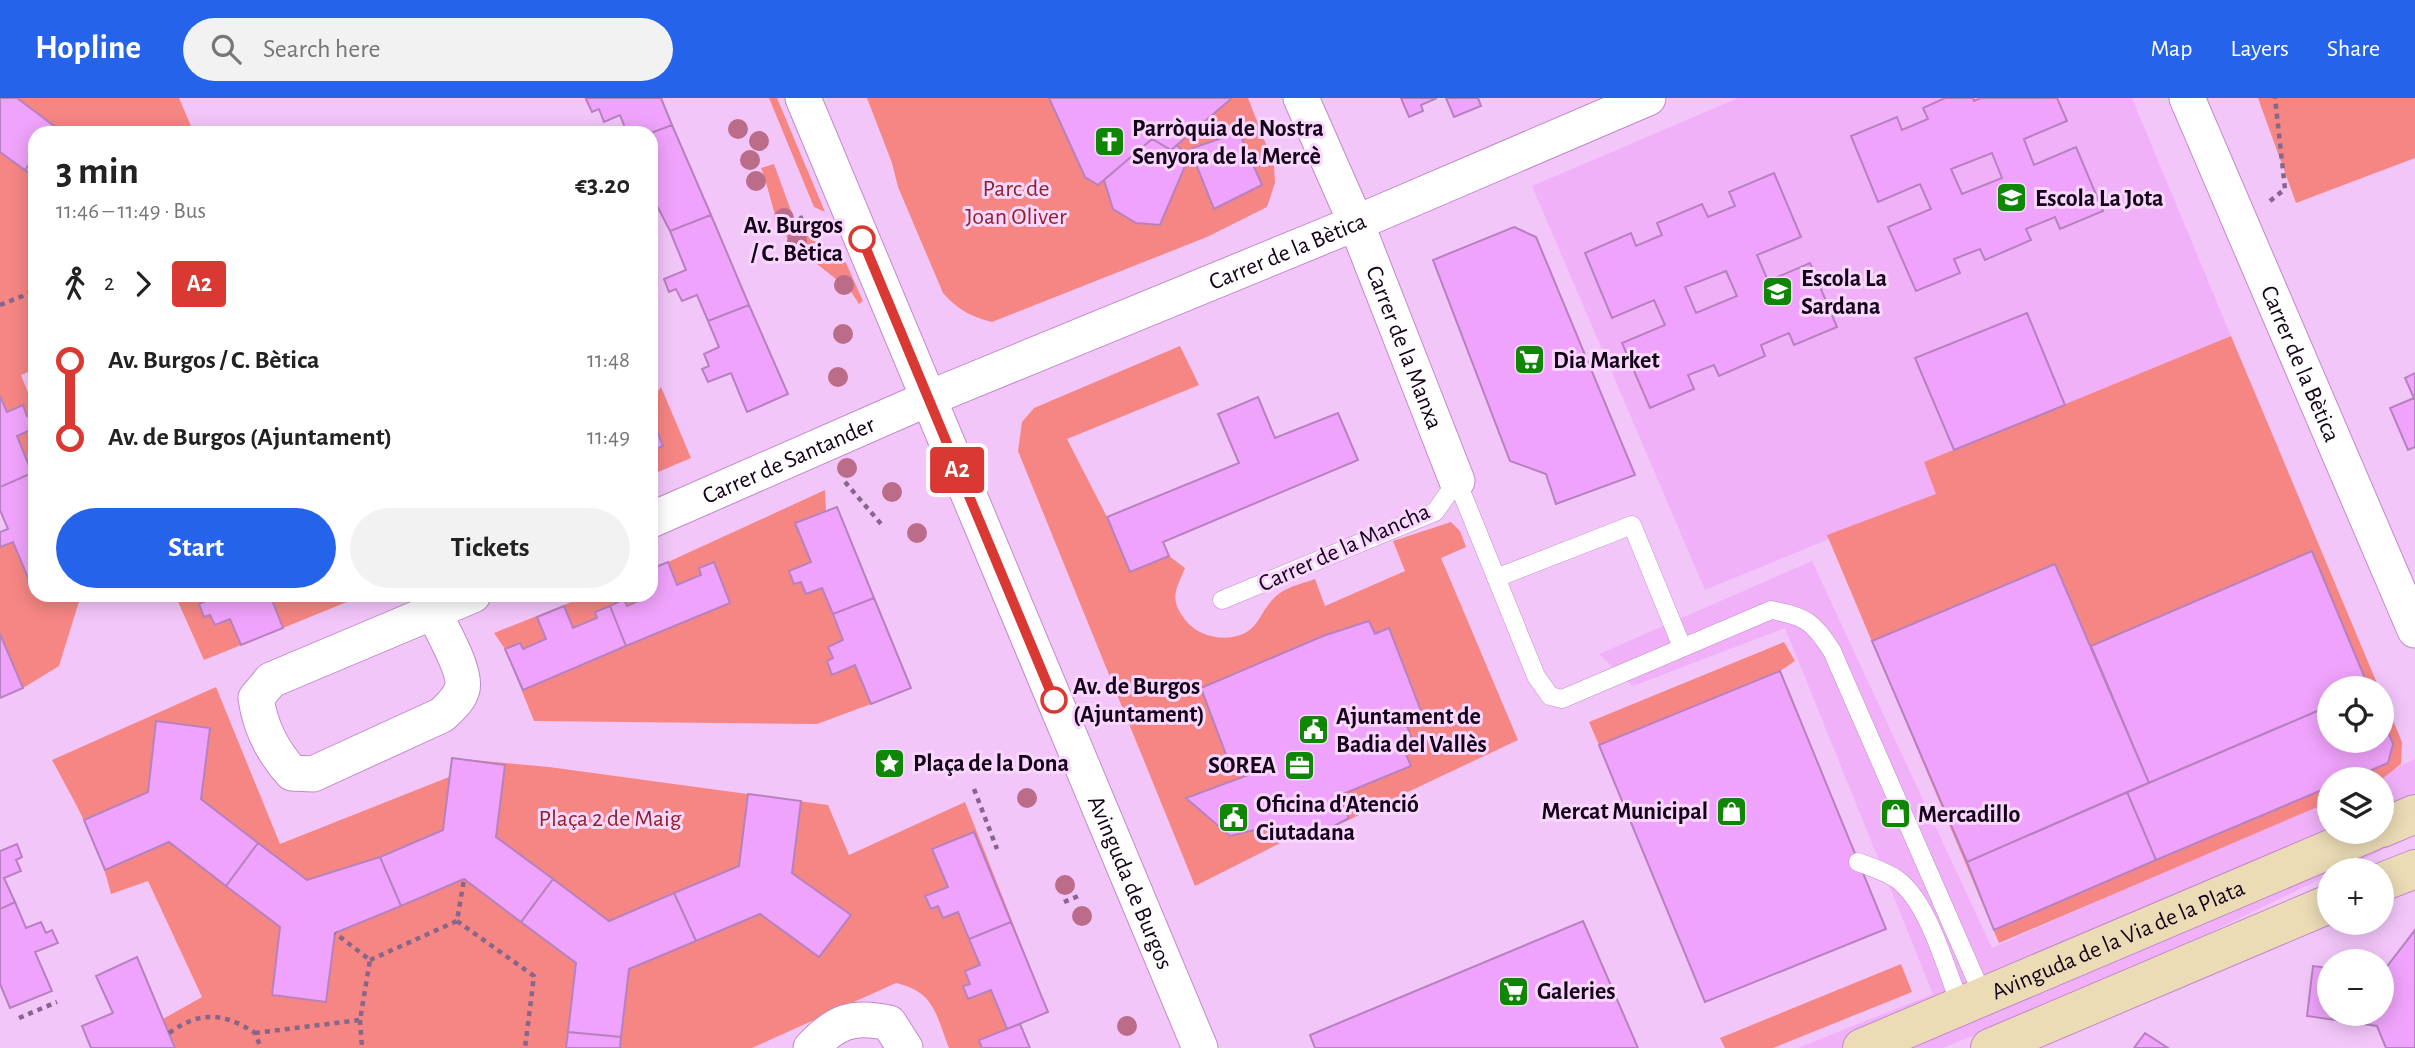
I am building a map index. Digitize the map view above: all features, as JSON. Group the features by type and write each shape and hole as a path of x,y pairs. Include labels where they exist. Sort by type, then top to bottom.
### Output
{"street":[{"name":"Avinguda de Burgos","path":"803,98 1200,1048"},
{"name":"Carrer de la Manxa","path":"1301,98 1356,223 1457,481"},
{"name":"Carrer de la Bètica","path":"927,399 1356,223 1648,98"},
{"name":"Carrer de la Bètica","path":"2186,98 2415,630"},
{"name":"Carrer de Santander","path":"658,517 927,399"},
{"path":"433,611 459,668 464,686 458,699 442,715 313,774 292,772 276,755 259,718 256,698 271,680 433,611 455,602"},
{"path":"2394,823 2415,814"},
{"name":"Avinguda de la Via de la Plata","path":"1862,1048 1909,1039 1972,1001 2343,844"},
{"path":"2394,877 2415,869"},
{"name":"Avinguda de la Via de la Plata","path":"1990,1048 2317,909"},
{"path":"811,1048 828,1029 862,1017 889,1023 905,1048"}],"lane":[{"path":"1457,481 1536,676 1550,696 1562,699 1771,610 1797,614 1815,625 1832,651 1972,1001"},
{"name":"Carrer de la Mancha","path":"1222,600 1435,512 1457,481"},
{"path":"1496,578 1632,525 1682,647"},
{"path":"1858,862 1895,878 1909,890 1972,1001"}],"path":[{"path":"2240,223 2285,188 2275,98"},
{"path":"782,229 803,217"},
{"path":"0,305 28,294"},
{"path":"845,481 882,525"},
{"path":"974,789 997,849"},
{"path":"457,921 464,878"},
{"path":"1064,902 1081,895"},
{"path":"370,960 457,921"},
{"path":"457,921 534,975 525,1048"},
{"path":"335,933 370,960"},
{"path":"362,1048 360,1020 370,960"},
{"path":"19,1018 57,1002"},
{"path":"169,1034 189,1019 205,1017 221,1017 255,1033 360,1020"},
{"path":"255,1033 261,1048"}],"shaded area":[{"path":"1738,98 2132,98 2231,336 1924,462 1939,494 1705,590 1532,186"},
{"name":"Mercadillo","path":"1812,561 1992,948 2317,803 2317,844 2394,844 2394,769 2415,759 2415,834 2366,858 2317,858 2317,881 2151,961 1943,1048 1798,1048 1933,994 1785,628 1633,686 1599,654"}],"green space":[{"path":"0,98 179,98 191,126 28,126 28,372 21,375 28,392 28,416 23,406 7,412 0,396"},
{"path":"769,98 777,98 825,212 814,207"},
{"name":"Parc de Joan Oliver","path":"867,98 1248,98 1274,165 1275,183 1267,207 1207,237 992,322 965,312 943,293 898,187 892,163"},
{"path":"2258,98 2415,98 2415,158 2296,203"},
{"path":"774,164 794,219 779,226 761,168"},
{"path":"795,227 846,263 863,301 859,304 850,290 789,242 784,232"},
{"path":"2231,336 2374,676 2317,676 2317,753 2394,753 2394,723 2402,742 2401,764 2394,770 2394,767 2317,767 2317,807 1999,943 1827,535 1936,494 1924,462"},
{"path":"1180,346 1199,385 1067,439 1107,517 1131,572 1169,556 1185,568 1175,595 1177,607 1186,621 1202,633 1222,638 1232,637 1250,629 1272,600 1293,587 1315,579 1325,606 1405,571 1393,541 1451,522 1460,531 1466,547 1441,558 1518,740 1319,834 1302,832 1195,886 1018,451 1022,422 1034,408"},
{"path":"661,387 691,458 658,472 658,391"},
{"path":"28,431 28,462 17,436"},
{"path":"825,490 826,511 795,524 811,562 789,572 794,584 801,582 822,588 843,640 828,647 833,658 827,662 832,674 855,665 871,704 817,724 534,721 505,649 494,633 572,602 658,602 658,581 668,562"},
{"path":"13,542 28,578 28,602 79,602 59,666 23,688 0,634 0,547"},
{"path":"178,602 347,602 204,660"},
{"path":"1784,642 1795,661 1780,671 1599,745 1589,722"},
{"name":"Plaça 2 de Maig","path":"216,687 280,844 449,777 452,758 549,767 828,805 849,855 965,802 1048,1012 1020,1024 1030,1048 949,1048 932,1006 919,992 896,983 752,1048 145,1048 163,1019 202,997 148,881 111,894 94,842 52,760"},
{"path":"1901,964 1912,992 1773,1048 1725,1048 1720,1038"}],"building":[{"path":"0,98 17,98 54,126 28,126 28,166 25,170 0,152"},
{"path":"661,98 672,125 658,130 658,126 624,126 620,115 604,122 599,109 592,112 586,99"},
{"name":"Parròquia de Nostra Senyora de la Mercè","path":"1049,98 1231,99 1171,150 1152,139 1098,185 1085,177"},
{"path":"1401,98 1437,98 1421,105 1423,111 1409,117"},
{"path":"1446,98 1478,98 1481,106 1454,117"},
{"name":"Escola La Jota","path":"1945,98 1973,98 1974,101 1981,98 2057,98 2067,121 2024,139 2034,165 2076,147 2103,211 2060,229 2055,217 2026,229 2031,240 1985,260 1980,249 1954,259 1960,273 1916,291 1888,227 1931,209 1920,184 1878,202 1851,136 1897,117 1902,130 1928,119 1923,108","holes":["1992,153 2002,178 1962,194 1951,169"]},
{"path":"672,125 711,215 670,231 658,208 658,130"},
{"path":"1239,132 1262,185 1214,209 1190,149"},
{"path":"1152,139 1171,150 1177,145 1188,159 1160,225 1136,223 1113,209 1104,180"},
{"name":"Escola La Sardana","path":"1774,173 1801,237 1757,255 1768,281 1810,263 1837,327 1794,345 1789,333 1761,345 1765,356 1719,376 1714,365 1688,375 1694,389 1650,408 1622,343 1665,325 1654,300 1612,318 1585,253 1631,233 1636,246 1662,235 1657,223 1702,204 1708,217 1735,206 1729,192","holes":["1726,271 1737,296 1696,313 1685,287"]},
{"path":"711,215 749,305 708,321 697,295 682,301 676,289 669,292 664,279 686,270 670,231"},
{"name":"Dia Market","path":"1514,227 1536,237 1635,475 1556,504 1546,474 1510,461 1433,260"},
{"path":"749,305 788,394 747,412 731,373 708,382 702,369 709,366 704,354 719,347 708,321"},
{"path":"2027,313 2065,405 1954,450 1915,358"},
{"path":"2415,373 2415,447 2408,450 2390,408 2414,398 2405,378"},
{"path":"0,396 7,412 23,405 28,416 28,431 17,436 28,463 28,475 0,487"},
{"path":"1258,397 1275,438 1338,413 1358,460 1163,542 1169,556 1130,572 1107,517 1239,463 1218,414"},
{"path":"658,434 663,446 658,448"},
{"path":"28,475 28,578 13,542 0,547 0,532 8,529 0,510 0,487"},
{"path":"837,507 874,598 833,614 822,588 806,594 801,582 794,584 789,571 811,562 795,523"},
{"path":"2312,551 2364,676 2317,676 2317,711 2149,783 2091,646"},
{"path":"668,562 677,585 701,575 699,568 714,562 730,603 626,646 610,606 618,602 625,602 627,606 636,602 658,602 658,566"},
{"path":"2055,564 2149,783 1967,862 1872,641"},
{"path":"874,598 911,688 871,704 855,665 832,675 827,661 833,658 828,647 843,640 833,614"},
{"path":"273,602 283,628 241,645 230,619 215,625 210,615 204,617 199,604"},
{"path":"564,606 573,628 597,618 595,612 610,606 626,646 523,690 505,649 520,643 523,649 546,639 537,617"},
{"name":"Ajuntament de Badia del Vallès","path":"1369,621 1375,634 1389,628 1421,711 1403,716 1414,744 1404,750 1411,766 1338,796 1349,818 1319,834 1267,827 1230,836 1186,798 1262,770 1258,756 1231,768 1201,688 1323,636"},
{"path":"0,634 23,688 0,698"},
{"name":"Mercat Municipal","path":"1780,671 1886,929 1705,1002 1599,745"},
{"path":"2317,711 2317,753 2391,753 2388,763 2378,767 2317,767 2317,792 2156,860 2127,792"},
{"path":"156,721 210,728 201,799 258,843 226,886 169,842 105,870 84,820 148,792"},
{"path":"452,758 505,765 496,837 553,879 521,922 464,879 401,906 380,857 443,830"},
{"path":"2127,792 2156,860 1994,930 1967,862"},
{"path":"748,794 801,801 792,873 851,915 819,957 760,914 696,941 674,893 739,866"},
{"path":"974,832 1011,922 969,939 958,912 943,918 938,906 931,909 925,896 948,887 932,849"},
{"path":"258,843 307,880 380,857 401,906 335,933 326,1002 272,995 280,927 226,886"},
{"path":"17,844 22,857 16,860 21,871 4,878 15,902 0,909 0,851"},
{"path":"553,879 609,921 674,893 696,941 629,969 621,1037 568,1032 576,963 521,922"},
{"path":"15,902 26,928 41,922 46,933 52,930 58,943 35,952 52,991 10,1008 0,984 0,909"},
{"name":"Galeries","path":"1583,921 1638,1048 1315,1048 1310,1035"},
{"path":"1011,922 1048,1012 1007,1029 991,990 968,999 963,986 970,984 965,971 980,965 969,939"},
{"path":"2415,930 2415,1048 2386,1048 2377,1026 2394,1026 2394,957"},
{"path":"137,957 175,1048 91,1048 82,1026 113,1013 96,976"},
{"path":"2313,966 2317,966 2317,1017 2307,1016"},
{"path":"1020,1024 1030,1048 982,1048 979,1040"},
{"path":"568,1032 621,1037 620,1048 566,1048"},
{"path":"2145,1033 2168,1048 2134,1048"}],"bus line":[{"name":"A2","path":"862,239 1054,700"}],"place":[{"name":"Parròquia de Nostra Senyora de la Mercè","path":"1109,142"},
{"name":"Escola La Jota","path":"2012,198"},
{"name":"Av. Burgos / C. Bètica","path":"862,239"},
{"name":"Escola La Sardana","path":"1778,292"},
{"name":"Dia Market","path":"1530,360"},
{"name":"Av. de Burgos (Ajuntament)","path":"1054,700"},
{"name":"Ajuntament de Badia del Vallès","path":"1313,730"},
{"name":"Plaça de la Dona","path":"890,763"},
{"name":"SOREA","path":"1299,765"},
{"name":"Mercat Municipal","path":"1731,811"},
{"name":"Mercadillo","path":"1895,814"},
{"name":"Oficina d'Atenció Ciutadana","path":"1233,818"},
{"name":"Galeries","path":"1514,991"}]}
